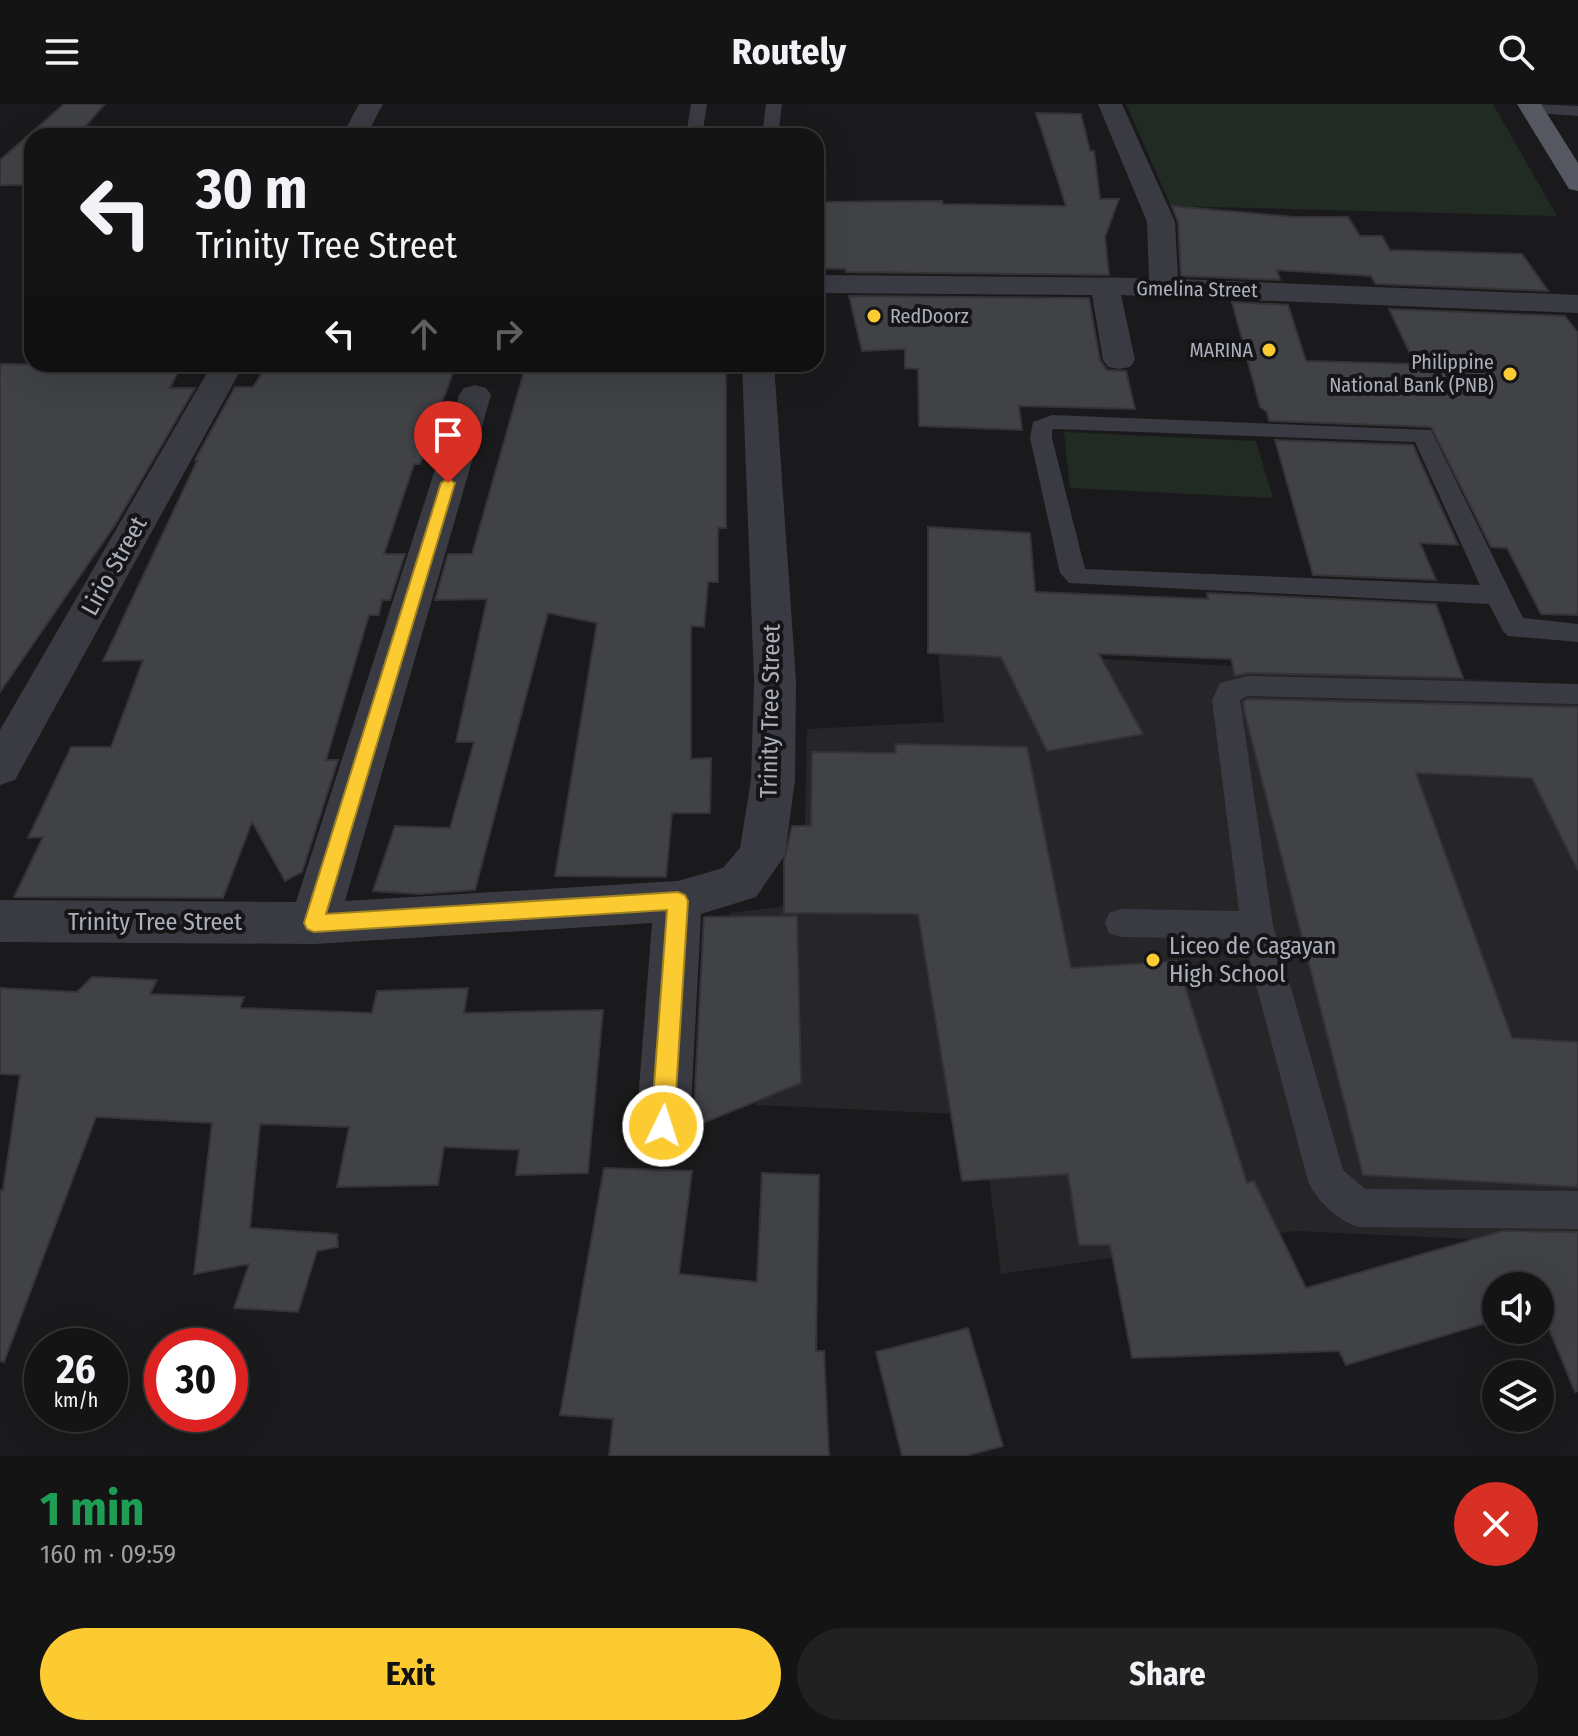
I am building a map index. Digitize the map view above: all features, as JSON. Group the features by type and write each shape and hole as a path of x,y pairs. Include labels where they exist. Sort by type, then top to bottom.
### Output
{"main road":[{"path":"1530,106 1578,183"}],"street":[{"path":"358,128 371,104"},
{"path":"1110,104 1161,222 1160,249 1165,287"},
{"name":"Gmelina Street","path":"824,284 1165,287 1578,304"},
{"path":"1105,288 1119,360"},
{"name":"Lirio Street","path":"0,768 223,372"},
{"name":"Trinity Tree Street","path":"0,921 314,923 678,901 739,883 762,855 773,780 775,681 758,372"},
{"path":"314,923 475,395"},
{"path":"663,1126 678,901"}],"lane":[{"path":"695,128 699,104"},
{"path":"771,128 774,104"},
{"path":"1530,106 1578,111"},
{"path":"1498,595 1078,577 1073,573 1041,427 1052,422 1423,435 1512,624 1518,629 1578,633"},
{"path":"1578,694 1247,686 1230,690 1226,700 1257,925 1327,1181 1358,1208 1578,1210"},
{"path":"1121,923 1257,925"}],"shaded area":[{"path":"1126,104 1493,104 1557,216 1171,206"},
{"path":"1064,432 1256,441 1273,498 1070,488"},
{"name":"Liceo de Cagayan High School","path":"938,650 1578,685 1578,1244 1296,1231 1001,1274 981,1115 756,1105 768,1008 725,1010 730,913 803,904 807,729 944,722"}],"building":[{"path":"64,104 105,104 84,128 37,128"},
{"path":"1036,113 1081,114 1090,151 1094,151 1100,199 1119,199 1105,237 1109,275 846,272 846,269 824,268 824,202 942,201 943,204 1066,206"},
{"path":"24,139 24,185 0,185 0,160"},
{"path":"1172,206 1294,217 1348,217 1360,236 1382,236 1390,250 1522,254 1548,291 1376,284 1371,276 1277,270 1280,280 1181,276 1178,222"},
{"path":"849,296 1089,298 1100,360 1107,370 1126,371 1135,409 1019,406 1022,430 919,426 918,369 905,368 905,349 862,351"},
{"path":"1232,302 1288,305 1306,361 1415,364 1389,309 1565,316 1578,333 1578,615 1541,614 1507,548 1491,547 1431,427 1269,421 1267,412 1260,407"},
{"path":"0,364 24,364 24,372 178,372 170,388 195,388 115,525 0,692"},
{"path":"263,372 453,372 420,464 414,464 384,554 405,554 390,600 382,600 379,615 369,615 326,760 338,760 302,872 285,881 252,822 223,898 14,897 43,837 28,838 71,747 111,747 143,660 103,661 195,460 235,387 253,387"},
{"path":"524,372 726,372 726,528 718,528 718,582 708,582 704,627 691,626 691,759 711,758 710,813 672,813 666,877 555,876 597,623 548,613 475,890 419,894 373,891 395,826 450,828 474,742 456,742 487,599 435,600 448,554 472,554"},
{"path":"1275,440 1413,445 1458,545 1420,543 1436,580 1313,575"},
{"path":"928,527 1030,533 1035,592 1208,599 1207,593 1436,604 1463,678 1247,673 1235,676 1231,659 1099,654 1143,734 1047,751 1001,657 928,653"},
{"path":"1248,699 1578,707 1578,871 1532,778 1416,773 1512,1038 1578,1042 1578,1187 1363,1175 1245,714 1243,702"},
{"path":"895,744 1027,747 1071,968 1177,961 1247,1183 1254,1181 1306,1288 1502,1231 1578,1232 1578,1391 1575,1392 1554,1341 1554,1272 1482,1272 1482,1324 1346,1365 1339,1351 1132,1358 1110,1245 1079,1245 1068,1174 962,1181 918,914 784,913 784,861 792,826 811,826 812,752 896,753"},
{"path":"797,916 801,1083 693,1127 704,917"},
{"path":"92,977 157,980 150,994 244,997 240,1008 372,1013 377,991 468,988 464,1013 603,1010 588,1173 516,1175 519,1150 444,1147 438,1185 337,1187 349,1127 260,1124 250,1228 337,1234 338,1247 317,1251 298,1312 234,1308 249,1264 194,1274 212,1123 96,1117 4,1362 0,1361 0,1190 3,1190 20,1075 0,1074 0,988 77,992"},
{"path":"604,1168 692,1171 679,1274 757,1282 762,1173 819,1175 816,1351 824,1351 829,1456 609,1456 613,1419 560,1415"},
{"path":"968,1328 1003,1446 966,1456 902,1456 876,1352"}],"place":[{"name":"RedDoorz","path":"874,316"},
{"name":"MARINA","path":"1269,350"},
{"name":"Philippine National Bank (PNB)","path":"1510,374"},
{"name":"Liceo de Cagayan High School","path":"1153,960"}],"route":[{"path":"448,483 314,923 678,901 663,1126"}]}
